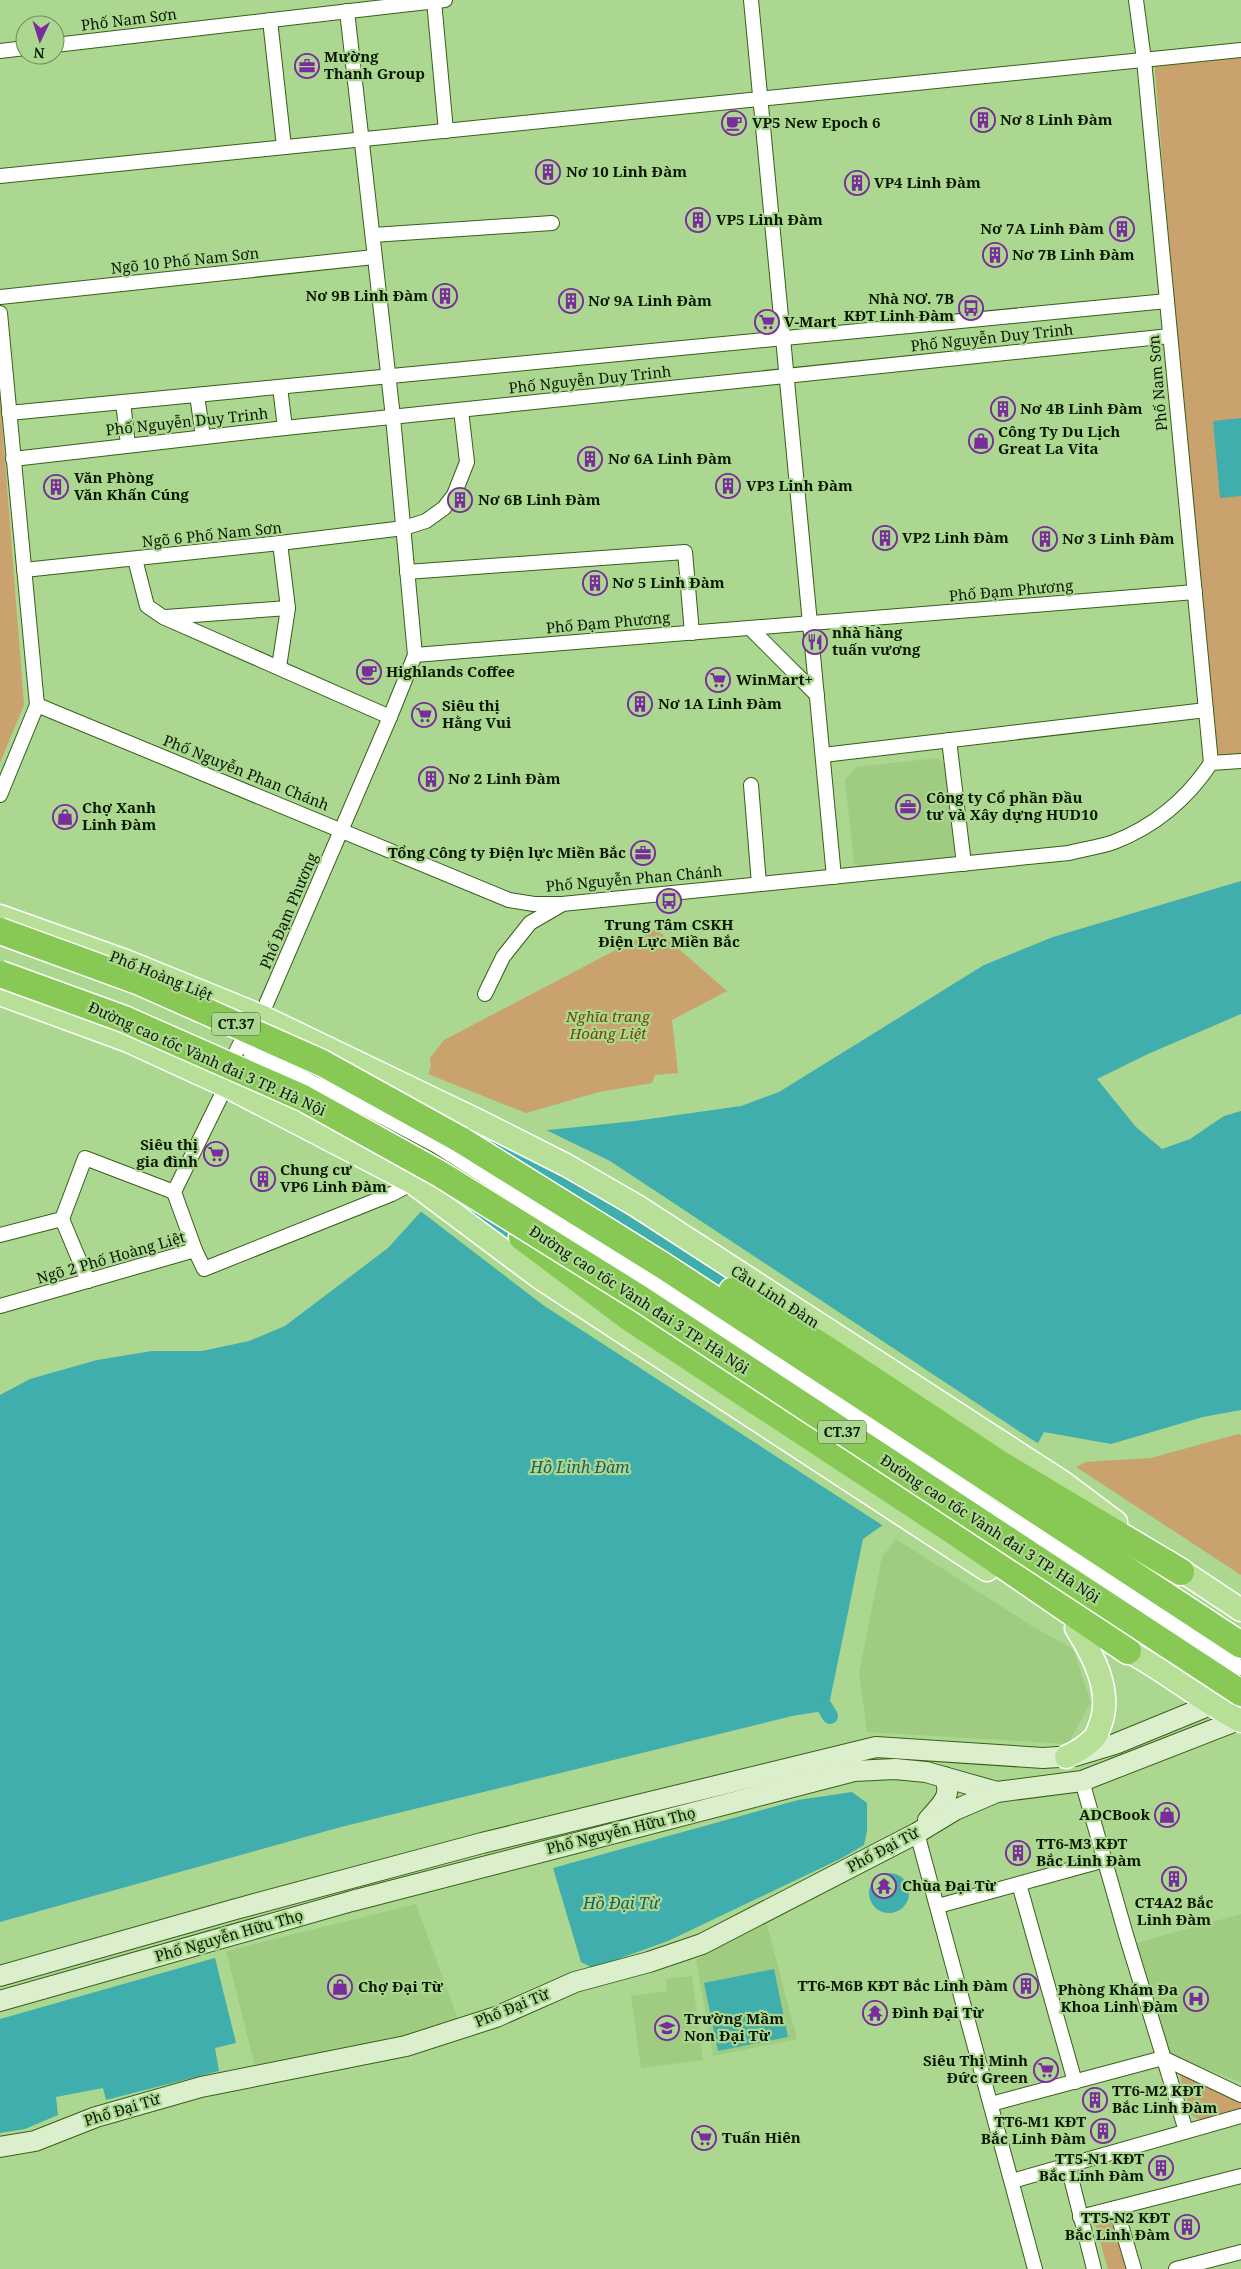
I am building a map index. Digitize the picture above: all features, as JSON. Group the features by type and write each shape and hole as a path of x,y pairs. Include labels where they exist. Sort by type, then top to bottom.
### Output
{"highway":[{"name":"CT.37","path":"0,931 140,982 313,1059 449,1143 662,1264 1241,1645"},
{"name":"Đường cao tốc Vành đai 3 TP. Hà Nội","path":"0,974 124,1019 303,1098 424,1181 640,1299 1241,1692"},
{"path":"449,1143 580,1203 691,1265 825,1348 1002,1465 1181,1572"},
{"path":"424,1181 953,1531 1128,1650"}],"main road":[{"name":"Phố Hoàng Liệt","path":"0,916 126,961 261,1016 481,1122"},
{"path":"0,994 128,1041 424,1181 540,1278 1076,1628 1128,1650 1212,1705 1240,1720"},
{"name":"Cầu Linh Đàm","path":"481,1122 566,1164 637,1206 1064,1483 1181,1572"},
{"path":"1181,1572 1236,1604"},
{"path":"1066,1757 1080,1750 1096,1736 1103,1716 1105,1696 1098,1669 1076,1628"},
{"name":"Phố Nguyễn Hữu Thọ","path":"0,1976 482,1843 876,1747 1043,1758 1066,1757 1115,1744 1241,1692"},
{"name":"Phố Nguyễn Hữu Thọ","path":"0,2001 352,1901 854,1771 895,1769 926,1772 997,1792 1082,1781 1240,1720"},
{"path":"917,1833 948,1796 948,1786 944,1777"},
{"name":"Phố Đại Từ","path":"0,2147 35,2141 96,2117 201,2087 406,2046 496,2017 575,1982 648,1962 702,1944 917,1833 955,1810 997,1792"},
{"path":"482,1843 488,1866"}],"street":[{"path":"751,0 834,878"},
{"name":"Phố Nam Sơn","path":"1136,0 1144,60 1211,763"},
{"path":"440,1 446,130"},
{"name":"Phố Nam Sơn","path":"65,44 440,1"},
{"path":"348,11 360,139 373,235 393,417 415,655"},
{"path":"270,20 284,147"},
{"path":"0,51 15,49"},
{"path":"0,176 1241,50"},
{"path":"373,235 552,223"},
{"name":"Ngõ 10 Phố Nam Sơn","path":"0,297 374,257"},
{"name":"Phố Nguyễn Duy Trinh","path":"9,413 1167,301"},
{"path":"0,313 37,704 0,796"},
{"name":"Phố Nguyễn Duy Trinh","path":"13,459 285,428 1170,336"},
{"path":"280,387 285,428"},
{"path":"197,395 203,437"},
{"path":"123,402 128,445"},
{"name":"Ngõ 6 Phố Nam Sơn","path":"24,570 280,544 404,528 426,521 444,508 454,496 467,462 461,410"},
{"path":"279,667 288,608 280,544"},
{"path":"407,572 685,552 692,632"},
{"path":"135,559 148,606 163,617 390,717"},
{"name":"Phố Đạm Phương","path":"261,1016 250,1024 224,1075 226,1086 236,1080 262,1030 261,1016 415,655 1195,592"},
{"path":"163,617 288,608"},
{"path":"750,628 817,695"},
{"name":"Phố Nguyễn Phan Chánh","path":"37,704 341,829 426,868 509,900 534,904 562,904 1069,853 1113,842 1148,825 1178,804 1211,763"},
{"path":"823,755 1206,710"},
{"path":"949,740 964,864"},
{"path":"1211,763 1241,761"},
{"path":"751,785 760,884"},
{"path":"484,994 502,957 530,923 562,904"},
{"path":"250,1052 371,1111 449,1143 714,1323 1004,1515 1241,1668"},
{"path":"195,1250 174,1192 226,1086"},
{"path":"88,1281 62,1219 85,1158 174,1192"},
{"name":"Ngõ 2 Phố Hoàng Liệt","path":"0,1306 195,1250 204,1269 424,1181"},
{"path":"0,1235 62,1219"},
{"path":"1082,1781 1186,2131"},
{"path":"917,1833 1035,2269"},
{"path":"938,1906 1105,1860"},
{"path":"1019,1884 1075,2082"},
{"path":"991,2104 1163,2058 1241,2095"},
{"path":"1012,2181 1241,2116"},
{"path":"1068,2166 1094,2269"},
{"path":"1080,2217 1241,2176"},
{"path":"1116,2208 1134,2269"},
{"path":"1176,2269 1241,2252"}],"shaded area":[{"path":"938,758 945,764 955,853 952,860 865,869 854,863 845,780 856,767"},
{"path":"896,1539 1035,1628 1073,1649 1091,1702 1068,1744 867,1732 859,1673 882,1557"},
{"name":"Chợ Đại Từ","path":"416,1904 459,2022 399,2042 255,2067 226,1951"},
{"name":"Phòng Khám Đa Khoa Linh Đàm","path":"1241,1914 1241,2082 1166,2055 1136,1943"},
{"path":"766,1921 797,2039 713,2056 696,1960"},
{"name":"Trường Mầm Non Đại Từ","path":"692,1976 703,2060 641,2068 631,1996 667,1991 666,1979"}],"green space":[{"path":"1241,50 1241,761 1211,763 1154,59"},
{"path":"0,396 24,705 0,763"},
{"name":"Nghĩa trang Hoàng Liệt","path":"656,929 727,991 672,1020 678,1073 655,1075 652,1083 599,1092 526,1113 428,1074 431,1067 430,1058 444,1040"},
{"path":"1238,1434 1241,1435 1241,1575 1076,1467 1085,1462 1151,1458"},
{"path":"1178,2069 1241,2103 1241,2111 1204,2122 1191,2115"},
{"path":"1114,2215 1129,2269 1108,2269 1094,2221"}],"water":[{"path":"1241,418 1241,496 1220,498 1213,421"},
{"name":"Hồ Linh Đàm","path":"1241,881 1241,1014 1148,1054 1097,1079 1136,1127 1162,1149 1190,1139 1224,1116 1241,1111 1241,1410 1203,1417 1111,1444 1044,1432 1038,1443 1016,1431 863,1539 830,1700 817,1712 792,1716 341,1827 0,1922 0,1395 30,1379 97,1360 152,1351 202,1351 249,1341 285,1326 388,1248 483,1143 539,1131 635,1121 741,1106 779,1092 984,965 1053,937"},
{"name":"Hồ Đại Từ","path":"852,1792 867,1803 867,1831 864,1845 842,1858 668,1941 593,1968 581,1962 553,1868 798,1800"},
{"path":"893,1873 900,1876 906,1882 909,1893 908,1901 900,1910 893,1913 885,1913 878,1910 870,1901 869,1889 872,1882 881,1874"},
{"path":"215,1958 236,2043 215,2048 219,2071 106,2100 103,2088 56,2097 58,2115 25,2129 0,2133 0,2019"},
{"path":"774,1969 788,2037 718,2051 704,1983"}],"pier":[{"path":"542,1128 610,1161 1040,1445 1016,1434 994,1450 585,1188 495,1138"},
{"path":"439,1189 659,1344 912,1508 885,1527 543,1305 419,1210"}],"waterway":[{"path":"824,1706 830,1716"}],"place":[{"name":"Mường Thanh Group","path":"307,66"},
{"name":"Nơ 8 Linh Đàm","path":"983,120"},
{"name":"VP5 New Epoch 6","path":"734,123"},
{"name":"Nơ 10 Linh Đàm","path":"548,172"},
{"name":"VP4 Linh Đàm","path":"857,183"},
{"name":"VP5 Linh Đàm","path":"698,220"},
{"name":"Nơ 7A Linh Đàm","path":"1122,229"},
{"name":"Nơ 7B Linh Đàm","path":"995,255"},
{"name":"Nơ 9B Linh Đàm","path":"445,296"},
{"name":"Nơ 9A Linh Đàm","path":"571,301"},
{"name":"Nhà NƠ. 7B KĐT Linh Đàm","path":"971,308"},
{"name":"V-Mart","path":"767,322"},
{"name":"Nơ 4B Linh Đàm","path":"1003,409"},
{"name":"Công Ty Du Lịch Great La Vita","path":"981,441"},
{"name":"Nơ 6A Linh Đàm","path":"590,459"},
{"name":"VP3 Linh Đàm","path":"728,486"},
{"name":"Văn Phòng Văn Khấn Cúng","path":"56,487"},
{"name":"Nơ 6B Linh Đàm","path":"460,500"},
{"name":"VP2 Linh Đàm","path":"885,538"},
{"name":"Nơ 3 Linh Đàm","path":"1045,539"},
{"name":"Nơ 5 Linh Đàm","path":"595,583"},
{"name":"nhà hàng tuấn vương","path":"815,642"},
{"name":"Highlands Coffee","path":"369,672"},
{"name":"WinMart+","path":"718,680"},
{"name":"Nơ 1A Linh Đàm","path":"640,704"},
{"name":"Siêu thị Hằng Vui","path":"424,715"},
{"name":"Nơ 2 Linh Đàm","path":"431,779"},
{"name":"Công ty Cổ phần Đầu tư và Xây dựng HUD10","path":"908,807"},
{"name":"Chợ Xanh Linh Đàm","path":"65,817"},
{"name":"Tổng Công ty Điện lực Miền Bắc","path":"643,853"},
{"name":"Trung Tâm CSKH Điện Lực Miền Bắc","path":"669,901"},
{"name":"Siêu thị gia đình","path":"216,1154"},
{"name":"Chung cư VP6 Linh Đàm","path":"263,1179"},
{"name":"ADCBook","path":"1167,1815"},
{"name":"TT6-M3 KĐT Bắc Linh Đàm","path":"1018,1853"},
{"name":"CT4A2 Bắc Linh Đàm","path":"1174,1879"},
{"name":"Chùa Đại Từ","path":"884,1886"},
{"name":"TT6-M6B KĐT Bắc Linh Đàm","path":"1026,1986"},
{"name":"Chợ Đại Từ","path":"340,1987"},
{"name":"Phòng Khám Đa Khoa Linh Đàm","path":"1196,1999"},
{"name":"Đình Đại Từ","path":"875,2013"},
{"name":"Trường Mầm Non Đại Từ","path":"667,2028"},
{"name":"Siêu Thị Minh Đức Green","path":"1046,2070"},
{"name":"TT6-M2 KĐT Bắc Linh Đàm","path":"1095,2100"},
{"name":"TT6-M1 KĐT Bắc Linh Đàm","path":"1103,2131"},
{"name":"Tuấn Hiên","path":"704,2138"},
{"name":"TT5-N1 KĐT Bắc Linh Đàm","path":"1161,2168"},
{"name":"TT5-N2 KĐT Bắc Linh Đàm","path":"1187,2227"}]}
